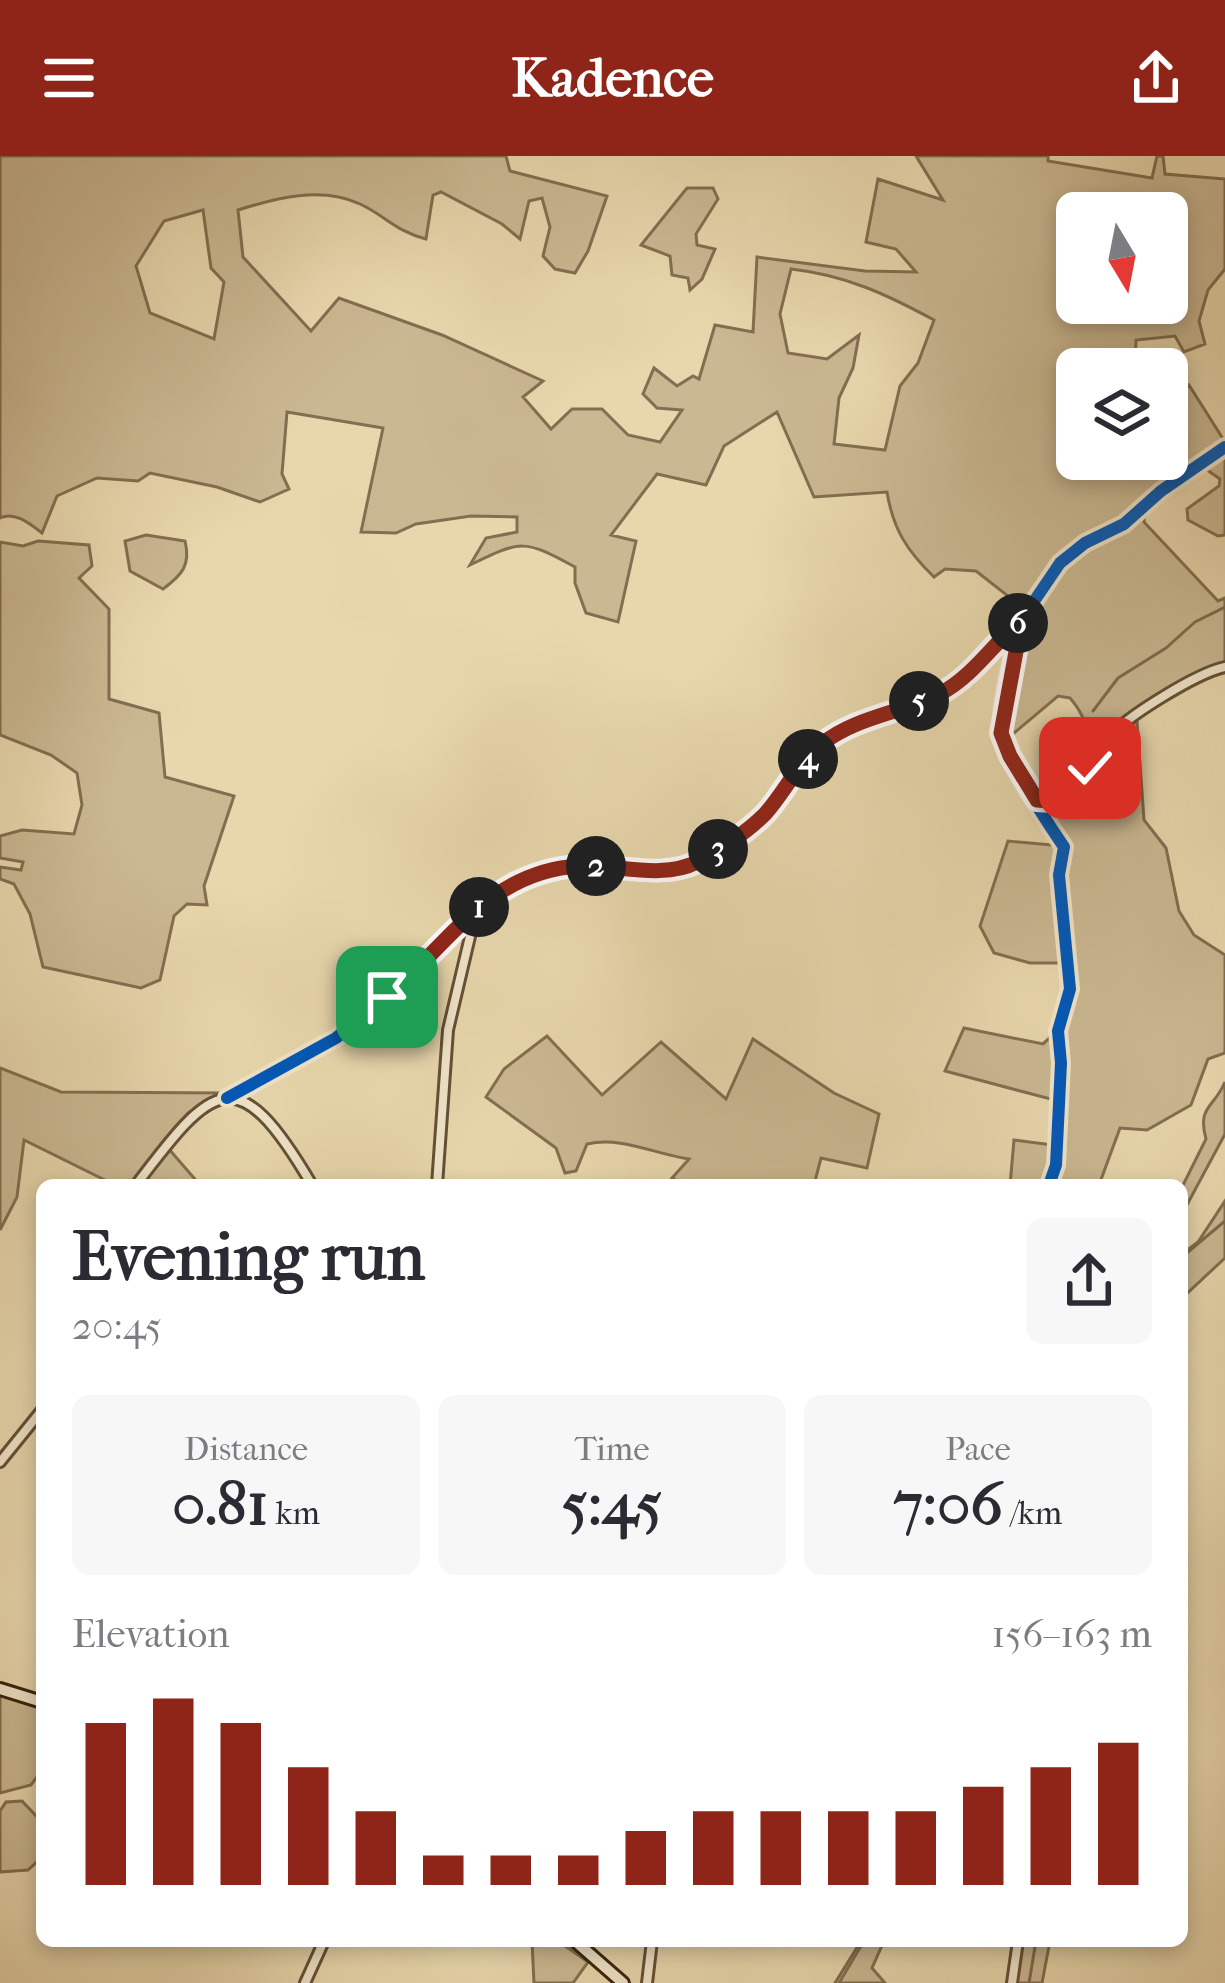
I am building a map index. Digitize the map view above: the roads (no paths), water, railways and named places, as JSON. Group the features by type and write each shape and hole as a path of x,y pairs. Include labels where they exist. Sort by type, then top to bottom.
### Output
{"street":[{"path":"227,1098 337,1038 513,881 545,871 599,866 661,871 694,865 765,814 820,745 853,724 938,695 960,681 1022,619 1060,563 1084,543 1124,524 1161,491 1225,447"},
{"path":"1022,619 1001,733 1042,815 1064,847 1059,875 1070,988 1058,1031 1061,1063 1056,1165 1051,1179"},
{"path":"1037,800 1051,801 1090,768 1107,738 1136,716 1225,667"},
{"path":"437,1179 448,1030 476,910"},
{"path":"141,1179 190,1115 212,1100 227,1098 249,1102 262,1114 308,1179"},
{"path":"0,1462 36,1417"},
{"path":"0,1689 36,1700"},
{"path":"305,1983 321,1947"},
{"path":"582,1947 622,1983"},
{"path":"647,1983 651,1947"},
{"path":"1012,1983 1017,1947"}],"waterway":[{"path":"1093,711 1118,678 1166,648 1195,622 1225,607"},
{"path":"1188,1252 1225,1221"},
{"path":"835,1983 857,1947"},
{"path":"1029,1983 1035,1947"}]}
